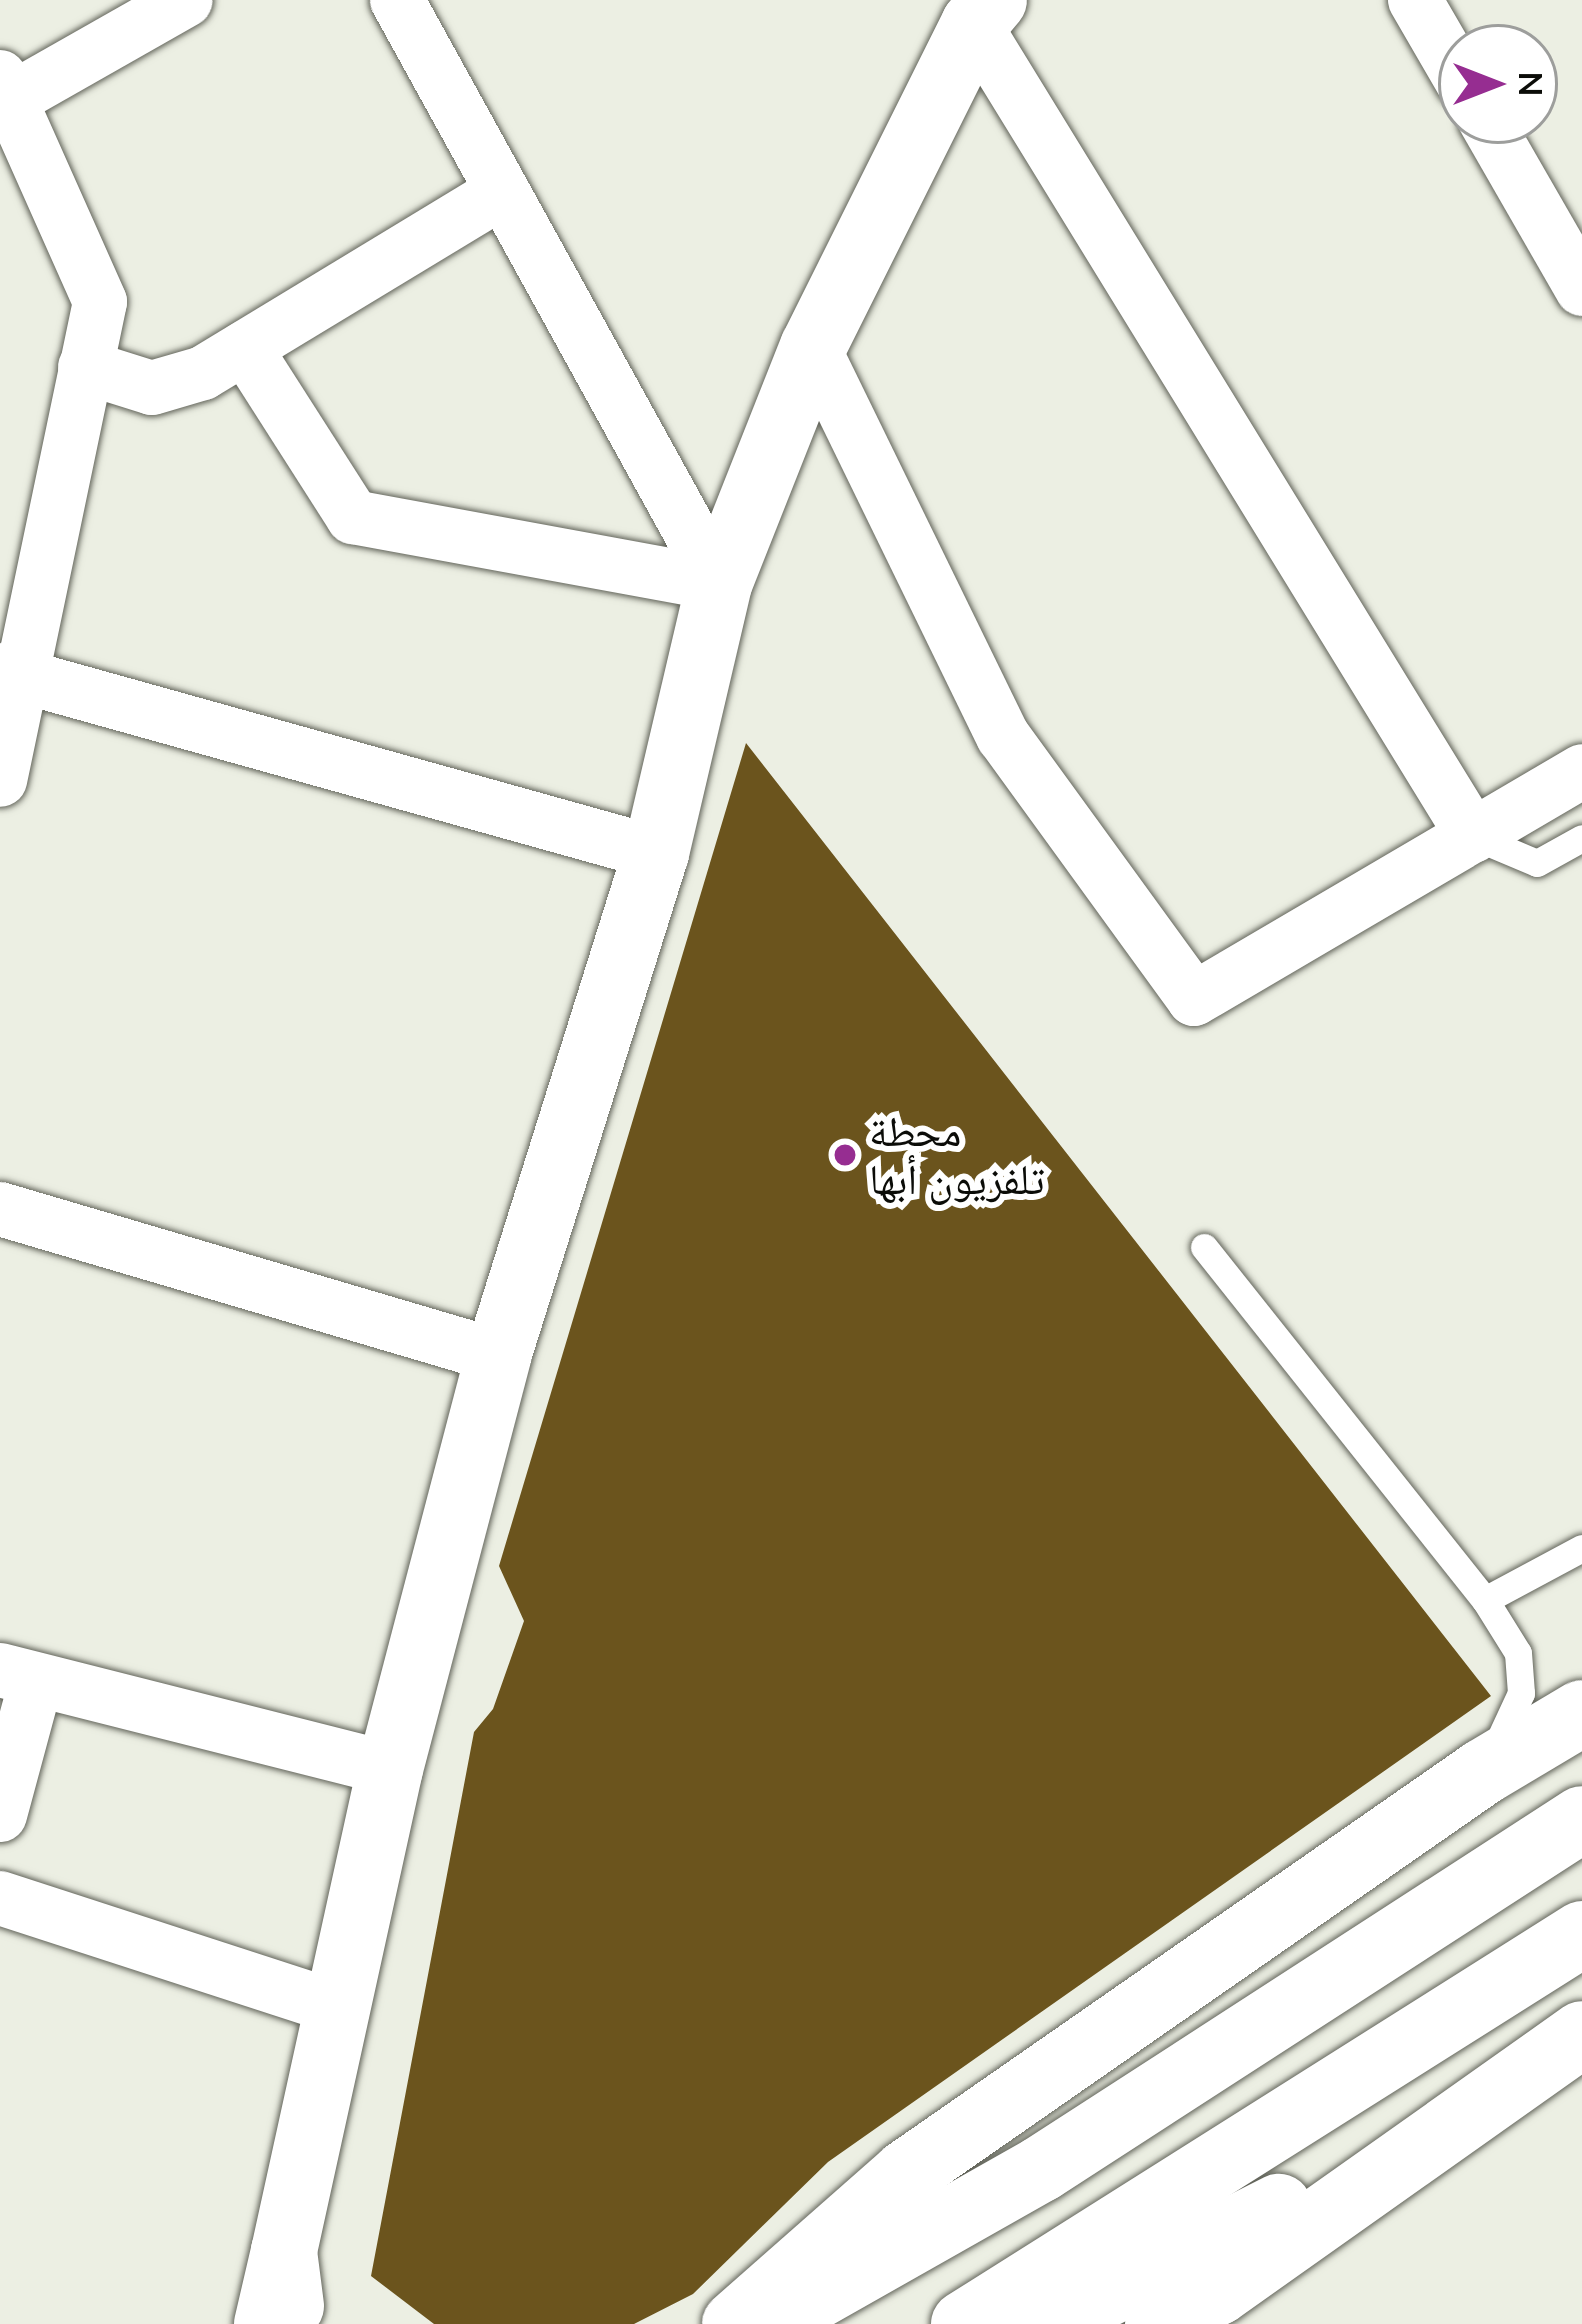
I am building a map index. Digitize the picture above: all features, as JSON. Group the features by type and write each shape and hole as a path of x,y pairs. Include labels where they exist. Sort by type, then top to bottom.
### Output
{"main road":[{"path":"267,2324 390,1769 498,1356 656,853 719,584 813,347 984,12"},
{"path":"735,2324 906,2173 1483,1772 1582,1713"},
{"path":"767,2324 1041,2169 1582,1820"},
{"path":"964,2324 1582,1934"},
{"path":"1158,2324 1218,2292 1582,2034"},
{"path":"1047,2324 1316,2188 1362,2187"},
{"path":"284,2251 298,2324"}],"street":[{"path":"0,780 9,673 100,302 5,89 186,0"},
{"path":"397,0 719,584"},
{"path":"1415,0 1438,40"},
{"path":"984,12 1473,836"},
{"path":"1498,144 1582,290"},
{"path":"85,367 152,388 203,373 502,192"},
{"path":"813,347 1003,736 1194,999 1582,771"},
{"path":"244,348 353,518 719,584"},
{"path":"9,673 656,853"},
{"path":"0,1209 498,1356"},
{"path":"0,1816 18,1676 390,1769"},
{"path":"0,1898 335,2007"}],"lane":[{"path":"1473,836 1537,863 1582,838"},
{"path":"1204,1247 1485,1600 1518,1653 1521,1693 1483,1772"},
{"path":"1485,1600 1582,1548"}],"building":[{"name":"محطة تلفزيون أبها","path":"746,743 1491,1696 828,2162 693,2294 634,2324 434,2324 371,2276 474,1732 493,1709 524,1621 499,1566"}],"place":[{"name":"محطة تلفزيون أبها","path":"845,1155"}]}
